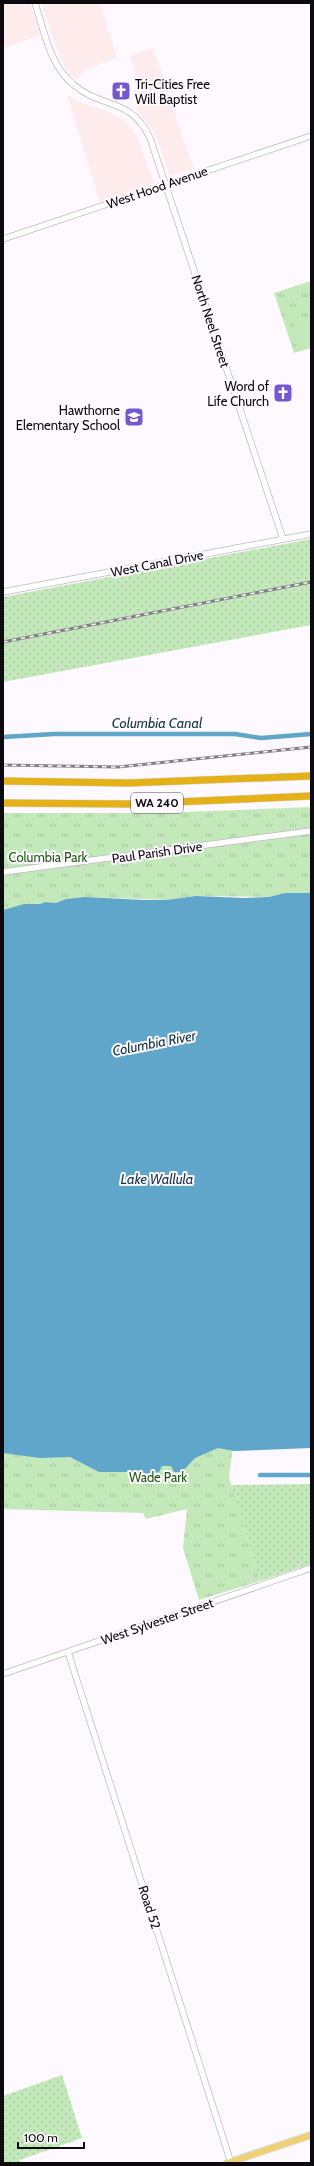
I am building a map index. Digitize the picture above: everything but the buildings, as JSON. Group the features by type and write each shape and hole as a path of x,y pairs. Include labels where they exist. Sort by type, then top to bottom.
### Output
{"highway":[{"name":"WA 240","path":"3,781 128,783 311,776"},
{"name":"WA 240","path":"3,802 130,804 311,796"}],"main road":[{"path":"230,2163 311,2135"}],"street":[{"name":"North Neel Street","path":"35,3 55,61 65,77 84,92 116,104 127,110 142,123 148,133 283,540"},
{"name":"West Hood Avenue","path":"3,239 311,136"},
{"name":"West Canal Drive","path":"3,592 311,534"},
{"name":"Paul Parish Drive","path":"3,872 311,831"},
{"name":"West Sylvester Street","path":"3,1674 311,1568"},
{"name":"Road 52","path":"68,1652 230,2163"}],"shaded area":[{"path":"3,3 30,3 41,35 3,48"},
{"path":"41,3 100,3 117,58 87,69 77,80 66,69 60,57"},
{"path":"153,48 193,168 170,176 155,134 136,108 142,100 142,95 130,56"},
{"path":"67,95 80,102 111,113 127,122 138,138 154,184 100,202"}],"green space":[{"path":"311,281 311,348 294,353 274,293"},
{"path":"311,318 311,344 302,347 294,323"},
{"path":"311,539 311,625 3,682 3,597"},
{"name":"Columbia Park","path":"311,807 311,893 285,893 269,897 196,896 166,900 85,897 66,899 56,903 45,902 40,904 24,904 3,910 3,813 157,813"},
{"name":"Wade Park","path":"3,1435 234,1440 229,1477 260,1581 199,1600 183,1548 187,1509 146,1519 143,1513 3,1509"},
{"path":"311,1484 311,1564 260,1581 231,1485"},
{"path":"62,2075 82,2138 20,2160 20,2163 3,2163 3,2096"}],"water":[{"name":"Lake Wallula","path":"285,893 311,893 311,1448 234,1451 218,1448 195,1458 182,1472 174,1472 171,1466 162,1466 159,1472 151,1474 132,1472 99,1472 70,1457 40,1458 3,1453 3,910 24,904 40,904 45,902 56,903 66,899 85,897 166,900 196,896 244,898 269,897"}],"waterway":[{"name":"Columbia Canal","path":"3,737 54,734 235,734 261,738 311,734"},
{"path":"260,1475 311,1475"}],"railway":[{"path":"3,642 311,582"},
{"path":"3,765 118,767 311,747"}],"place":[{"name":"Tri-Cities Free Will Baptist","path":"121,91"},
{"name":"Word of Life Church","path":"283,393"},
{"name":"Hawthorne Elementary School","path":"134,417"}],"water label":[{"name":"Columbia River","path":"154,1043"}]}
